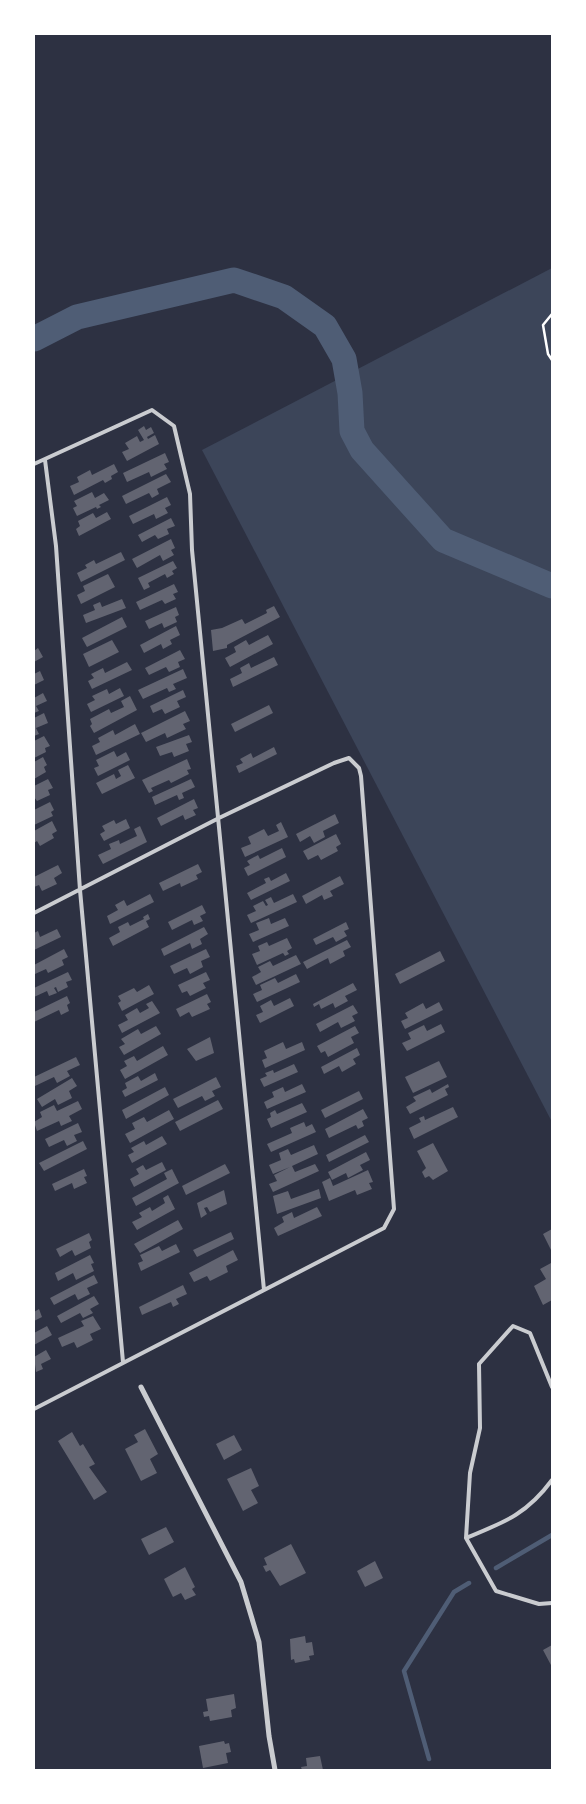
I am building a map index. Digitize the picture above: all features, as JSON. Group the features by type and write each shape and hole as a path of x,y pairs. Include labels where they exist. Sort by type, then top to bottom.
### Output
{"street":[{"path":"142,1387 241,1582 259,1642 269,1736 276,1770"}],"lane":[{"path":"34,464 152,410 174,426 190,494 192,550 264,1290"},
{"path":"45,460 56,546 80,890 124,1362"},
{"path":"34,913 219,818 349,758 358,768 361,776 394,1210 384,1228 34,1409"},
{"path":"552,1387 530,1333 513,1326 479,1364 480,1428 470,1473 466,1538 496,1592 539,1604 552,1603"},
{"path":"466,1538 511,1520 538,1500 552,1480"}],"path":[{"path":"552,314 543,325 548,354 552,360"}],"shaded area":[{"path":"552,268 552,1122 202,450"}],"building":[{"path":"144,426 146,430 151,427 154,433 147,437 148,439 155,435 159,444 127,461 122,452 129,449 125,443 137,436 140,442 144,440 138,430"},
{"path":"165,453 169,462 164,464 167,469 151,477 149,472 127,482 123,473"},
{"path":"114,464 118,472 111,476 112,479 105,483 103,480 74,495 70,486 79,482 77,477 90,470 92,475"},
{"path":"166,474 171,482 157,489 159,494 152,498 149,493 126,504 122,496"},
{"path":"92,492 95,498 104,493 109,500 99,505 101,507 97,509 96,507 77,516 73,508 77,506 74,501"},
{"path":"167,497 171,505 165,508 168,513 156,519 154,514 133,524 129,516"},
{"path":"107,512 111,519 79,536 76,529 80,526 78,521 93,513 96,518"},
{"path":"171,518 175,526 167,529 169,534 158,539 155,535 142,542 138,535"},
{"path":"171,539 175,548 171,550 174,555 163,561 160,555 137,568 132,559"},
{"path":"121,552 125,560 81,582 77,573 87,568 85,565 94,560 96,564"},
{"path":"173,561 177,568 172,571 174,574 167,578 165,574 148,583 150,587 144,590 138,578"},
{"path":"108,574 115,587 81,604 77,595 85,591 83,586"},
{"path":"174,584 178,592 173,594 176,599 165,604 162,600 140,610 136,602"},
{"path":"122,599 126,608 86,623 83,615 95,610 93,605 100,602 102,607"},
{"path":"274,606 280,617 227,645 227,648 213,651 211,630 222,628 242,619 245,624 267,613 266,610"},
{"path":"176,607 179,615 175,617 177,622 164,628 162,623 149,629 145,621"},
{"path":"122,617 127,627 87,647 82,638"},
{"path":"176,626 180,635 170,640 172,644 163,649 161,644 144,653 140,645"},
{"path":"268,635 273,644 230,667 225,658 236,652 234,647 246,640 249,645"},
{"path":"112,640 119,652 89,667 83,654"},
{"path":"38,648 43,657 34,662 34,651"},
{"path":"180,650 185,659 178,662 180,667 169,672 166,667 149,675 145,668"},
{"path":"274,657 278,665 233,687 230,679 242,673 240,668 249,663 251,668"},
{"path":"127,662 132,670 92,689 88,681 94,678 91,674 103,668 105,673"},
{"path":"183,669 187,678 173,684 176,689 169,692 167,688 143,699 138,690"},
{"path":"40,671 44,680 34,685 34,674"},
{"path":"120,688 124,696 91,712 87,704 95,700 92,696 107,689 109,694"},
{"path":"183,690 186,697 177,701 180,707 165,714 162,709 153,713 150,706"},
{"path":"43,693 47,701 36,706 39,711 34,713 34,698"},
{"path":"130,696 137,710 94,733 90,726 92,724 90,719 109,709 111,713 124,707 121,701"},
{"path":"269,705 273,713 235,732 231,724"},
{"path":"185,711 190,721 183,724 186,729 167,738 165,733 146,742 141,733"},
{"path":"44,713 48,723 36,728 39,734 34,736 34,718"},
{"path":"135,724 140,734 96,755 92,746 100,742 98,738 113,730 115,735"},
{"path":"189,735 192,742 186,744 189,751 174,757 172,752 160,756 156,747"},
{"path":"44,736 50,746 45,748 46,752 34,758 34,741"},
{"path":"274,747 277,754 239,773 236,766 243,763 240,759 251,753 253,758"},
{"path":"114,751 117,757 126,752 130,760 98,776 94,768 99,766 96,760"},
{"path":"43,757 47,765 44,767 46,772 34,779 34,762"},
{"path":"187,759 191,769 187,770 189,774 171,783 169,780 151,788 153,791 149,793 142,780"},
{"path":"128,765 135,778 102,794 96,783 114,774 116,779 121,776 118,770"},
{"path":"48,779 53,788 48,790 50,795 37,801 34,797 34,786"},
{"path":"191,779 195,787 182,793 184,798 179,800 177,795 155,805 152,797"},
{"path":"194,799 198,808 193,810 196,815 185,820 183,815 161,826 157,818"},
{"path":"50,802 54,810 51,812 53,816 34,825 34,810"},
{"path":"335,814 339,823 323,831 325,837 314,843 310,836 300,842 296,834"},
{"path":"126,819 130,828 104,841 100,834 105,831 102,826 114,820 116,824"},
{"path":"52,821 57,831 52,834 54,838 40,846 37,841 34,843 34,831"},
{"path":"281,822 288,837 245,857 241,848 251,844 248,837 264,829 268,836 279,831 276,825"},
{"path":"140,826 147,842 103,864 98,855 111,849 109,844 119,840 120,844 137,836 134,829"},
{"path":"336,834 341,844 336,847 338,851 321,860 318,855 308,860 303,851"},
{"path":"282,848 286,857 248,876 244,868 250,865 247,861 258,855 260,859"},
{"path":"198,864 202,872 196,875 198,879 181,887 180,883 163,891 159,883"},
{"path":"58,865 62,873 54,878 57,884 42,891 39,885 34,887 34,877"},
{"path":"286,873 290,881 251,900 247,893 266,883 264,879 269,877 271,881"},
{"path":"340,876 344,884 330,891 333,896 324,900 322,895 306,904 302,896"},
{"path":"150,894 154,902 110,924 107,916 118,910 115,905 124,900 127,906"},
{"path":"293,894 297,902 251,923 247,915 256,911 253,906 263,901 266,906 268,905 265,900 271,897 274,903"},
{"path":"202,905 206,913 200,916 203,921 194,925 192,920 172,930 168,922"},
{"path":"148,914 150,919 146,921 149,927 113,946 109,938 120,932 118,927 128,922 130,926 144,919 143,917"},
{"path":"269,918 271,924 285,918 289,926 253,942 249,934 259,930 256,923"},
{"path":"346,922 349,929 344,931 347,936 336,942 333,937 316,945 313,939"},
{"path":"204,927 208,934 200,939 202,944 192,949 190,943 164,956 161,949"},
{"path":"57,929 61,937 34,950 34,933 38,931 40,937"},
{"path":"287,938 292,948 287,951 289,954 285,956 283,953 257,965 252,954 260,951 258,946 267,942 269,946"},
{"path":"347,940 351,947 343,951 345,956 330,964 328,958 307,969 303,962"},
{"path":"64,949 68,957 62,960 64,965 48,973 46,969 35,974 34,965"},
{"path":"206,949 210,957 201,961 203,967 190,974 187,968 174,974 170,966"},
{"path":"440,951 445,961 400,984 395,974"},
{"path":"296,955 301,964 256,985 252,977 261,972 258,967 270,961 273,966"},
{"path":"68,972 72,980 66,982 68,987 58,992 56,987 54,988 57,993 49,996 47,991 34,997 34,988"},
{"path":"206,972 210,980 203,983 206,988 190,996 187,991 182,993 178,985"},
{"path":"296,974 300,982 257,1002 253,994 262,990 260,985 275,978 278,983"},
{"path":"353,983 357,990 345,996 348,1001 335,1008 333,1003 321,1009 319,1004 314,1007 313,1004"},
{"path":"149,985 154,994 122,1011 118,1003 121,1001 118,996 134,988 137,992"},
{"path":"207,994 211,1002 207,1004 210,1009 192,1017 189,1012 180,1017 176,1009"},
{"path":"67,996 70,1003 67,1005 69,1011 61,1015 59,1010 34,1022 34,1012"},
{"path":"290,998 294,1006 260,1023 256,1015 263,1012 260,1006 271,1000 274,1006"},
{"path":"152,1001 160,1013 122,1033 118,1025 128,1020 125,1015 137,1008 140,1013 149,1008 146,1004"},
{"path":"439,1002 443,1010 405,1029 401,1021 408,1018 405,1013 423,1003 426,1009"},
{"path":"353,1005 358,1013 352,1016 355,1021 341,1028 338,1022 320,1032 316,1024"},
{"path":"441,1024 445,1032 407,1051 402,1043 411,1039 408,1033 424,1025 427,1031"},
{"path":"156,1026 161,1034 124,1055 119,1047 125,1044 121,1039 138,1029 141,1034"},
{"path":"355,1026 359,1033 351,1037 354,1043 328,1057 325,1051 321,1053 317,1046"},
{"path":"210,1037 214,1053 196,1061 187,1049"},
{"path":"283,1042 286,1049 302,1042 305,1050 265,1068 262,1060 267,1058 264,1051"},
{"path":"163,1046 168,1055 125,1079 120,1070 127,1066 124,1061 134,1056 137,1061"},
{"path":"357,1048 360,1055 353,1059 356,1064 342,1072 339,1066 324,1074 321,1067"},
{"path":"76,1057 80,1065 67,1071 70,1076 57,1083 54,1077 35,1086 34,1077"},
{"path":"439,1061 447,1077 413,1093 405,1077"},
{"path":"294,1064 298,1072 264,1087 260,1079 267,1076 265,1073 273,1070 274,1073"},
{"path":"155,1073 158,1080 125,1097 122,1091 127,1088 125,1083 138,1076 141,1081"},
{"path":"216,1077 221,1087 212,1091 215,1096 205,1101 202,1096 178,1108 173,1099"},
{"path":"72,1078 77,1086 69,1091 72,1098 58,1105 55,1099 42,1107 37,1099"},
{"path":"302,1084 306,1092 267,1109 264,1102 274,1097 272,1092 283,1087 285,1092"},
{"path":"448,1084 449,1087 445,1089 448,1095 410,1114 406,1107 416,1101 413,1097 430,1089 432,1093"},
{"path":"165,1087 169,1095 126,1119 122,1110"},
{"path":"359,1091 363,1099 325,1118 321,1110"},
{"path":"218,1100 223,1109 180,1131 175,1122"},
{"path":"78,1101 82,1109 69,1116 72,1121 61,1126 59,1121 37,1131 34,1122 42,1117 40,1112 54,1105 57,1111"},
{"path":"302,1103 307,1112 271,1128 267,1119 271,1117 270,1113 275,1110 277,1114"},
{"path":"453,1107 458,1117 414,1139 409,1128 421,1122 419,1118 424,1116 425,1120"},
{"path":"363,1109 368,1118 362,1121 364,1126 358,1129 356,1125 329,1138 325,1129"},
{"path":"169,1110 174,1119 130,1143 125,1134 135,1129 132,1123 144,1117 147,1122"},
{"path":"304,1122 306,1127 312,1124 316,1132 271,1152 267,1144 292,1133 290,1128"},
{"path":"78,1123 82,1132 74,1135 77,1141 67,1146 64,1140 49,1147 45,1139"},
{"path":"365,1135 369,1142 329,1162 326,1155"},
{"path":"162,1136 167,1144 132,1163 128,1155 134,1152 131,1148 144,1141 146,1145"},
{"path":"83,1141 87,1149 44,1171 39,1163"},
{"path":"433,1143 448,1171 433,1180 429,1176 425,1178 422,1172 426,1168 417,1151"},
{"path":"314,1145 318,1154 292,1166 295,1172 315,1164 319,1171 273,1192 269,1184 277,1181 274,1175 290,1167 273,1174 269,1165 281,1160 279,1153 288,1149 291,1155"},
{"path":"366,1152 370,1160 360,1165 363,1170 348,1178 346,1173 332,1180 328,1172"},
{"path":"162,1162 166,1170 134,1187 130,1179 139,1174 136,1169 143,1165 146,1170"},
{"path":"225,1164 230,1173 186,1195 182,1186"},
{"path":"84,1169 87,1176 84,1177 87,1183 74,1189 72,1183 55,1191 52,1184"},
{"path":"172,1169 179,1183 136,1206 132,1198 167,1179 164,1173"},
{"path":"368,1170 373,1182 369,1183 372,1189 357,1195 355,1190 329,1201 322,1182 330,1178 333,1186"},
{"path":"319,1189 321,1198 277,1214 273,1196 288,1191 291,1199"},
{"path":"224,1190 227,1204 210,1212 207,1207 204,1208 207,1214 201,1218 197,1203"},
{"path":"168,1195 175,1209 137,1230 132,1222 142,1217 139,1213 150,1207 152,1211 165,1203 163,1198"},
{"path":"317,1207 322,1216 278,1236 274,1228 284,1222 282,1217 292,1212 294,1218"},
{"path":"178,1220 183,1229 140,1253 134,1244"},
{"path":"552,1229 552,1252 543,1234"},
{"path":"231,1232 234,1239 197,1257 193,1250"},
{"path":"89,1233 92,1240 89,1242 91,1248 75,1256 72,1250 60,1257 56,1249"},
{"path":"176,1244 180,1252 141,1271 138,1263 143,1261 140,1255 159,1246 162,1251"},
{"path":"233,1250 238,1260 226,1266 228,1272 210,1281 207,1276 194,1282 189,1273"},
{"path":"90,1255 94,1263 91,1264 94,1271 76,1280 73,1273 58,1281 55,1273"},
{"path":"551,1263 552,1300 543,1305 534,1286 546,1279 540,1269"},
{"path":"94,1275 98,1283 87,1288 90,1294 78,1300 75,1294 54,1305 50,1298"},
{"path":"183,1285 187,1294 176,1299 179,1304 173,1307 171,1302 142,1315 139,1307"},
{"path":"94,1296 99,1304 90,1309 93,1313 83,1318 80,1313 61,1323 57,1316"},
{"path":"39,1309 42,1317 34,1321 34,1312"},
{"path":"93,1316 101,1329 90,1334 93,1340 77,1348 74,1342 62,1347 58,1338 84,1326 81,1321"},
{"path":"47,1326 52,1335 34,1345 34,1333"},
{"path":"46,1350 51,1359 41,1364 43,1369 36,1372 34,1357"},
{"path":"145,1429 158,1454 150,1459 157,1473 141,1481 125,1449 138,1442 134,1435"},
{"path":"72,1432 80,1446 83,1444 95,1464 89,1467 107,1492 94,1500 58,1441"},
{"path":"234,1435 242,1450 224,1460 216,1444"},
{"path":"251,1468 259,1486 251,1490 258,1503 243,1511 227,1479"},
{"path":"166,1527 174,1542 149,1555 141,1539"},
{"path":"291,1544 306,1573 280,1586 270,1570 266,1572 263,1566 267,1565 264,1558"},
{"path":"375,1561 383,1578 365,1587 357,1571"},
{"path":"185,1567 195,1587 192,1589 196,1595 185,1600 181,1593 173,1597 164,1579"},
{"path":"305,1636 306,1643 312,1642 314,1655 309,1656 310,1660 295,1663 294,1659 291,1660 290,1639"},
{"path":"552,1645 552,1667 543,1650"},
{"path":"234,1694 236,1708 231,1710 232,1717 210,1721 209,1716 204,1717 203,1712 208,1711 206,1699"},
{"path":"224,1741 225,1744 229,1743 231,1752 226,1753 228,1763 203,1768 199,1746"},
{"path":"320,1756 323,1770 302,1770 301,1767 307,1766 306,1758"}],"waterway":[{"path":"34,339 77,317 234,280 284,297 325,326 344,359 350,393 352,431 362,450 443,540 552,586"},
{"path":"496,1568 552,1535"},
{"path":"429,1759 404,1671 454,1592 469,1583"}]}
